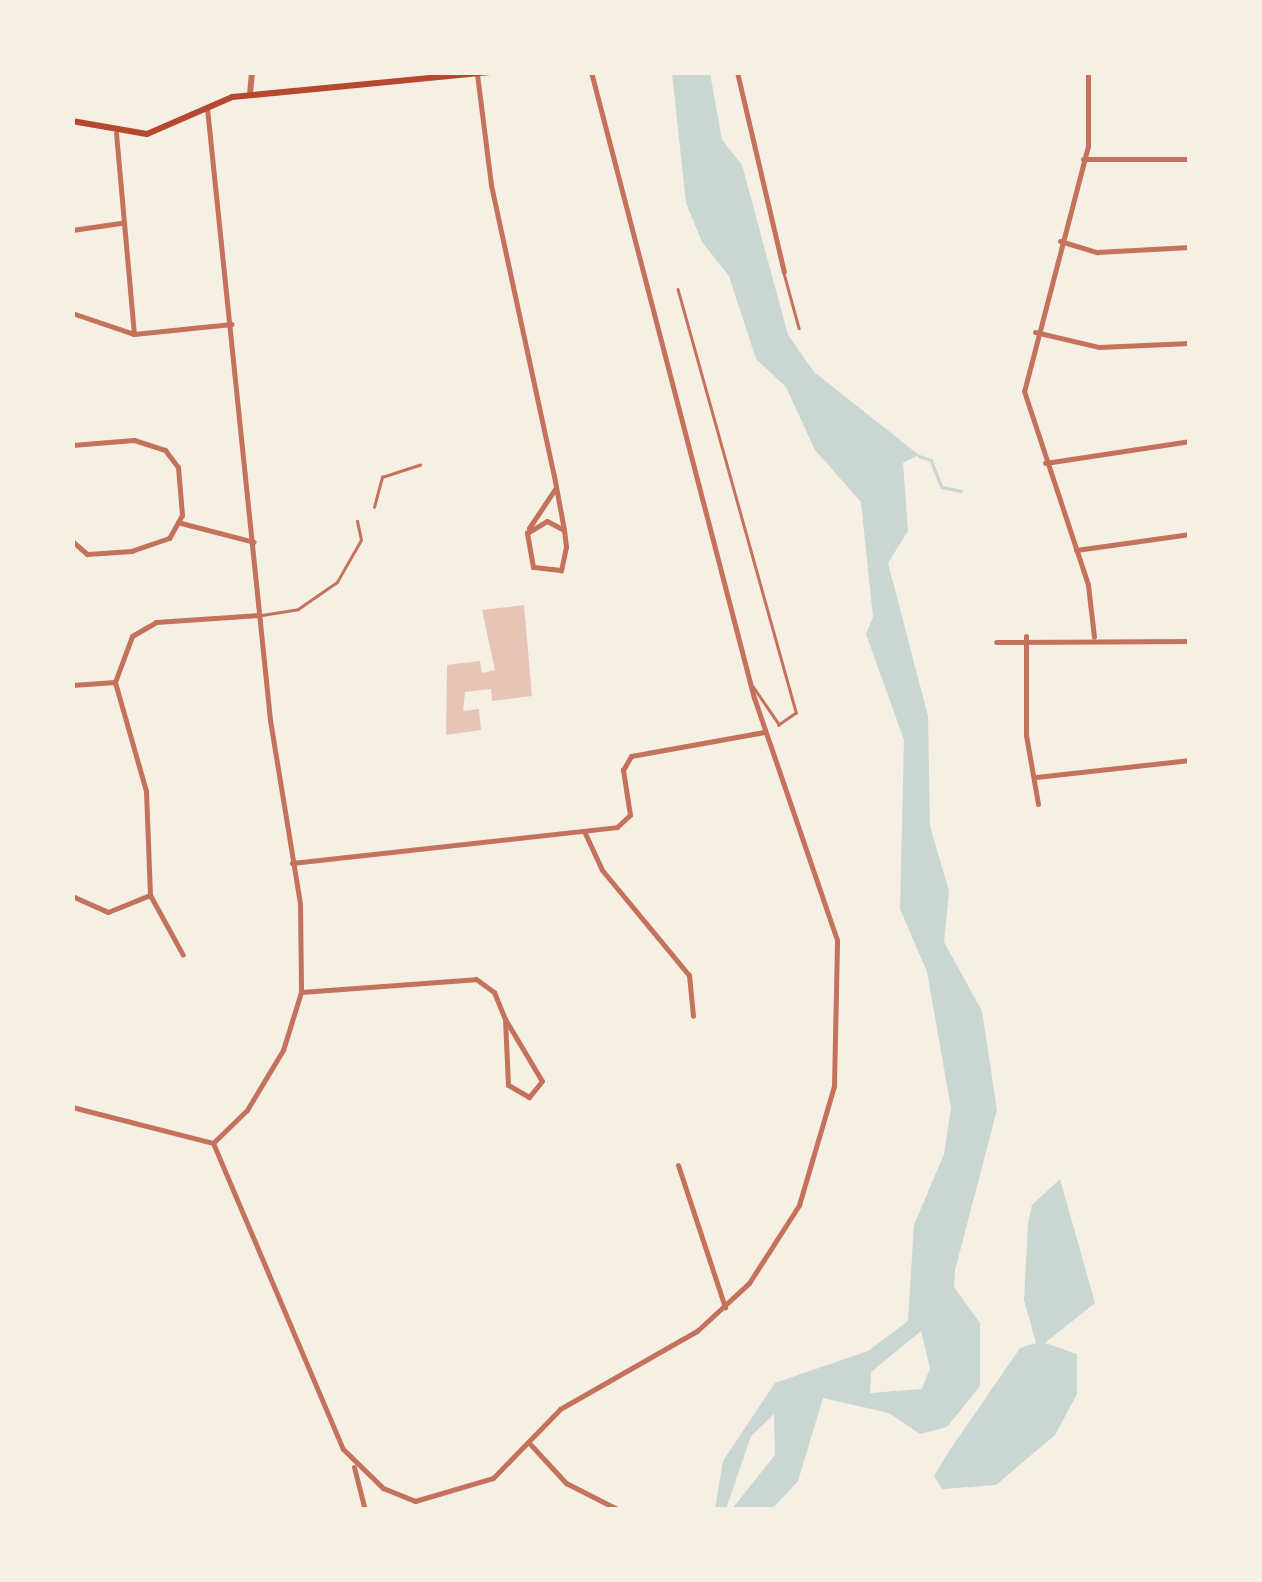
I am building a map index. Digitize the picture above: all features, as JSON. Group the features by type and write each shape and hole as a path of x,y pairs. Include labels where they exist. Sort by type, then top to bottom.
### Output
{"main road":[{"path":"72,121 116,133 155,132 206,108 250,95 493,72"}],"street":[{"path":"250,95 252,72"},
{"path":"353,1464 422,1501 478,1487 531,1445 560,1409 686,1340 725,1307 799,1205 830,1116 842,969 822,878 765,732 750,681 591,72"},
{"path":"737,72 784,272"},
{"path":"1088,72 1084,159 1034,332 1024,391 1044,463 1076,550 1094,638"},
{"path":"477,74 491,185 556,486 564,530 565,565 554,572 530,564 527,533 556,486"},
{"path":"206,108 260,615 292,864 301,992 283,1050 247,1110 212,1143"},
{"path":"116,133 121,223 134,334"},
{"path":"1084,159 1190,159"},
{"path":"72,230 121,223"},
{"path":"1060,241 1097,252 1190,247"},
{"path":"72,313 134,334 230,324"},
{"path":"1034,332 1099,346 1190,343"},
{"path":"72,445 134,440 165,450 178,467 181,523"},
{"path":"1044,463 1190,441"},
{"path":"527,533 547,521 564,530"},
{"path":"72,541 87,554 132,551 181,523 254,542"},
{"path":"1076,550 1190,534"},
{"path":"182,955 150,896 146,791 115,682 142,627 260,615"},
{"path":"1026,636 1038,804"},
{"path":"996,642 1026,636 1190,642"},
{"path":"72,685 115,682"},
{"path":"292,864 584,831 629,820 624,770 642,749 765,732"},
{"path":"1036,777 1190,760"},
{"path":"584,831 602,870 690,976 692,1016"},
{"path":"72,896 108,912 150,896"},
{"path":"301,992 476,979 494,992 505,1019 542,1081 529,1097 508,1085 505,1019"},
{"path":"72,1107 212,1143"},
{"path":"212,1143 284,1326 353,1464 364,1510"},
{"path":"678,1165 725,1307"},
{"path":"531,1445 566,1483 619,1510"}],"lane":[{"path":"784,272 799,328"},
{"path":"678,289 796,714 779,725 750,681"},
{"path":"374,508 382,476 420,465"},
{"path":"260,615 298,610 337,582 361,540 357,522"}],"shaded area":[{"path":"672,73 710,73 722,140 742,165 788,335 814,372 919,455 903,463 908,531 888,563 928,716 930,826 949,891 944,942 982,1011 997,1110 955,1270 954,1287 980,1323 980,1386 947,1427 920,1434 889,1413 823,1398 798,1481 772,1509 732,1509 775,1455 774,1414 751,1436 726,1509 715,1509 723,1461 775,1383 868,1351 908,1321 914,1225 944,1154 951,1108 927,972 900,909 904,740 866,634 873,617 861,502 815,450 786,387 756,359 729,276 702,242 686,203","holes":["921,1331 930,1368 922,1389 870,1393 871,1372"]},
{"path":"1060,1179 1095,1303 1045,1343 1077,1354 1077,1394 1055,1435 996,1485 942,1489 934,1476 947,1454 1020,1348 1036,1343 1024,1300 1028,1223 1032,1205"}],"building":[{"path":"524,605 532,696 492,701 491,689 465,692 463,711 479,709 481,730 446,735 447,665 480,661 482,673 495,670 482,610"}],"waterway":[{"path":"919,456 931,460 942,487 961,491"}]}
